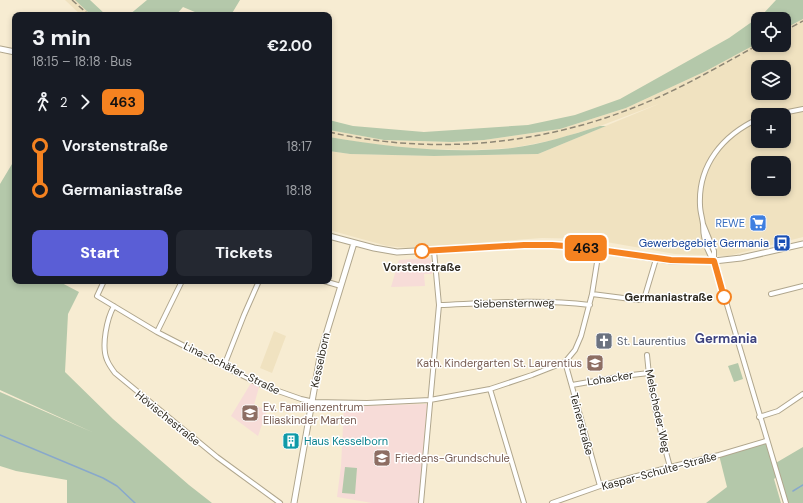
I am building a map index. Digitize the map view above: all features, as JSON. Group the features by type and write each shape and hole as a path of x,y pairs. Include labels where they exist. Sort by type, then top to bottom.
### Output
{"street":[{"path":"0,49 12,51"},
{"path":"791,111 803,109"},
{"path":"751,122 743,125 729,136 715,151 705,173 701,189 700,205 703,224 702,228 707,252 714,261 766,441 786,503"},
{"path":"332,237 397,252 524,245 552,245 599,250 656,259 714,261 741,258 803,244"},
{"name":"Kesselborn","path":"294,503 321,351 354,243"},
{"path":"421,503 439,305 434,250"},
{"path":"565,362 575,350 581,336 590,305 599,250"},
{"path":"592,294 639,300 644,299 656,259"},
{"name":"Lina-Schäfer-Straße","path":"103,284 97,296 157,332 268,388 312,401 367,403 430,400 490,389 565,362"},
{"path":"157,332 181,284"},
{"path":"224,366 258,284"},
{"path":"332,284 340,286"},
{"path":"771,294 803,286"},
{"name":"Siebensternweg","path":"439,305 546,302 590,305"},
{"name":"Hövischestraße","path":"114,306 108,324 105,347 106,359 116,373 217,457 280,503"},
{"name":"Melscheder Weg","path":"647,355 654,405 670,467"},
{"name":"Teinerstraße","path":"565,362 600,486"},
{"name":"Lohacker","path":"572,385 649,373"},
{"path":"490,389 524,503"},
{"path":"760,417 778,411 803,394"},
{"name":"Kaspar-Schulte-Straße","path":"552,503 600,486 713,457 766,441"}],"shaded area":[{"path":"65,0 75,0 88,12 78,12"},
{"path":"803,19 803,237 728,256 675,254 589,239 542,238 408,248 387,246 332,231 332,151 350,154 434,156 538,154 661,103 600,126 554,140 512,148 474,150 416,149 370,144 332,138 332,131 384,140 452,142 484,140 560,129 626,108 706,71 751,47 751,52 791,52 791,25"},
{"path":"429,258 431,260 432,274 424,274 425,286 391,287 399,260"},
{"path":"274,331 286,336 272,373 260,368"},
{"name":"Ev. Familienzentrum Eliaskinder Marten","path":"251,383 259,387 254,405 267,410 258,436 231,416"},
{"name":"Friedens-Grundschule","path":"427,404 419,503 372,503 337,497 341,466 344,406"}],"green space":[{"path":"75,0 90,0 103,12 88,12"},
{"path":"147,0 240,0 233,12 195,12 183,7 179,12 133,12"},
{"path":"776,0 803,0 803,19 791,25 791,12 765,12"},
{"path":"751,22 751,47 706,71 626,108 560,129 484,140 452,142 384,140 332,131 332,121 353,126 424,132 528,125 575,115 620,99 729,38"},
{"path":"600,126 606,126 538,154 434,156 350,154 332,151 332,137 374,144 443,150 489,150 512,148 567,136"},
{"path":"12,164 12,284 64,284 79,292 68,314 65,372 113,419 212,503 67,503 67,480 16,471 0,466 0,392 92,432 0,390 0,184"},
{"path":"738,363 743,379 734,382 728,366"},
{"path":"766,441 774,464 803,447 803,503 786,503 777,476 774,479 781,503 706,503 727,487 719,455"},
{"path":"345,467 357,468 355,494 342,493"}],"waterway":[{"path":"0,435 103,478 117,486 135,503"},
{"path":"793,491 803,485"}],"railway":[{"path":"72,0 86,12"},
{"path":"791,27 803,21"},
{"path":"332,133 409,144 489,142 529,137 569,129 645,103 688,83 751,49"}],"bus line":[{"name":"463","path":"422,251 524,245 552,245 579,247 656,259 714,261 724,297"}],"place":[{"name":"REWE","path":"758,223"},
{"name":"Gewerbegebiet Germania","path":"782,243"},
{"name":"Vorstenstraße","path":"422,251"},
{"name":"Germaniastraße","path":"724,297"},
{"name":"St. Laurentius","path":"604,341"},
{"name":"Kath. Kindergarten St. Laurentius","path":"595,363"},
{"name":"Ev. Familienzentrum Eliaskinder Marten","path":"250,413"},
{"name":"Haus Kesselborn","path":"291,441"},
{"name":"Friedens-Grundschule","path":"382,458"}],"district":[{"name":"Germania","path":"726,338"}]}
